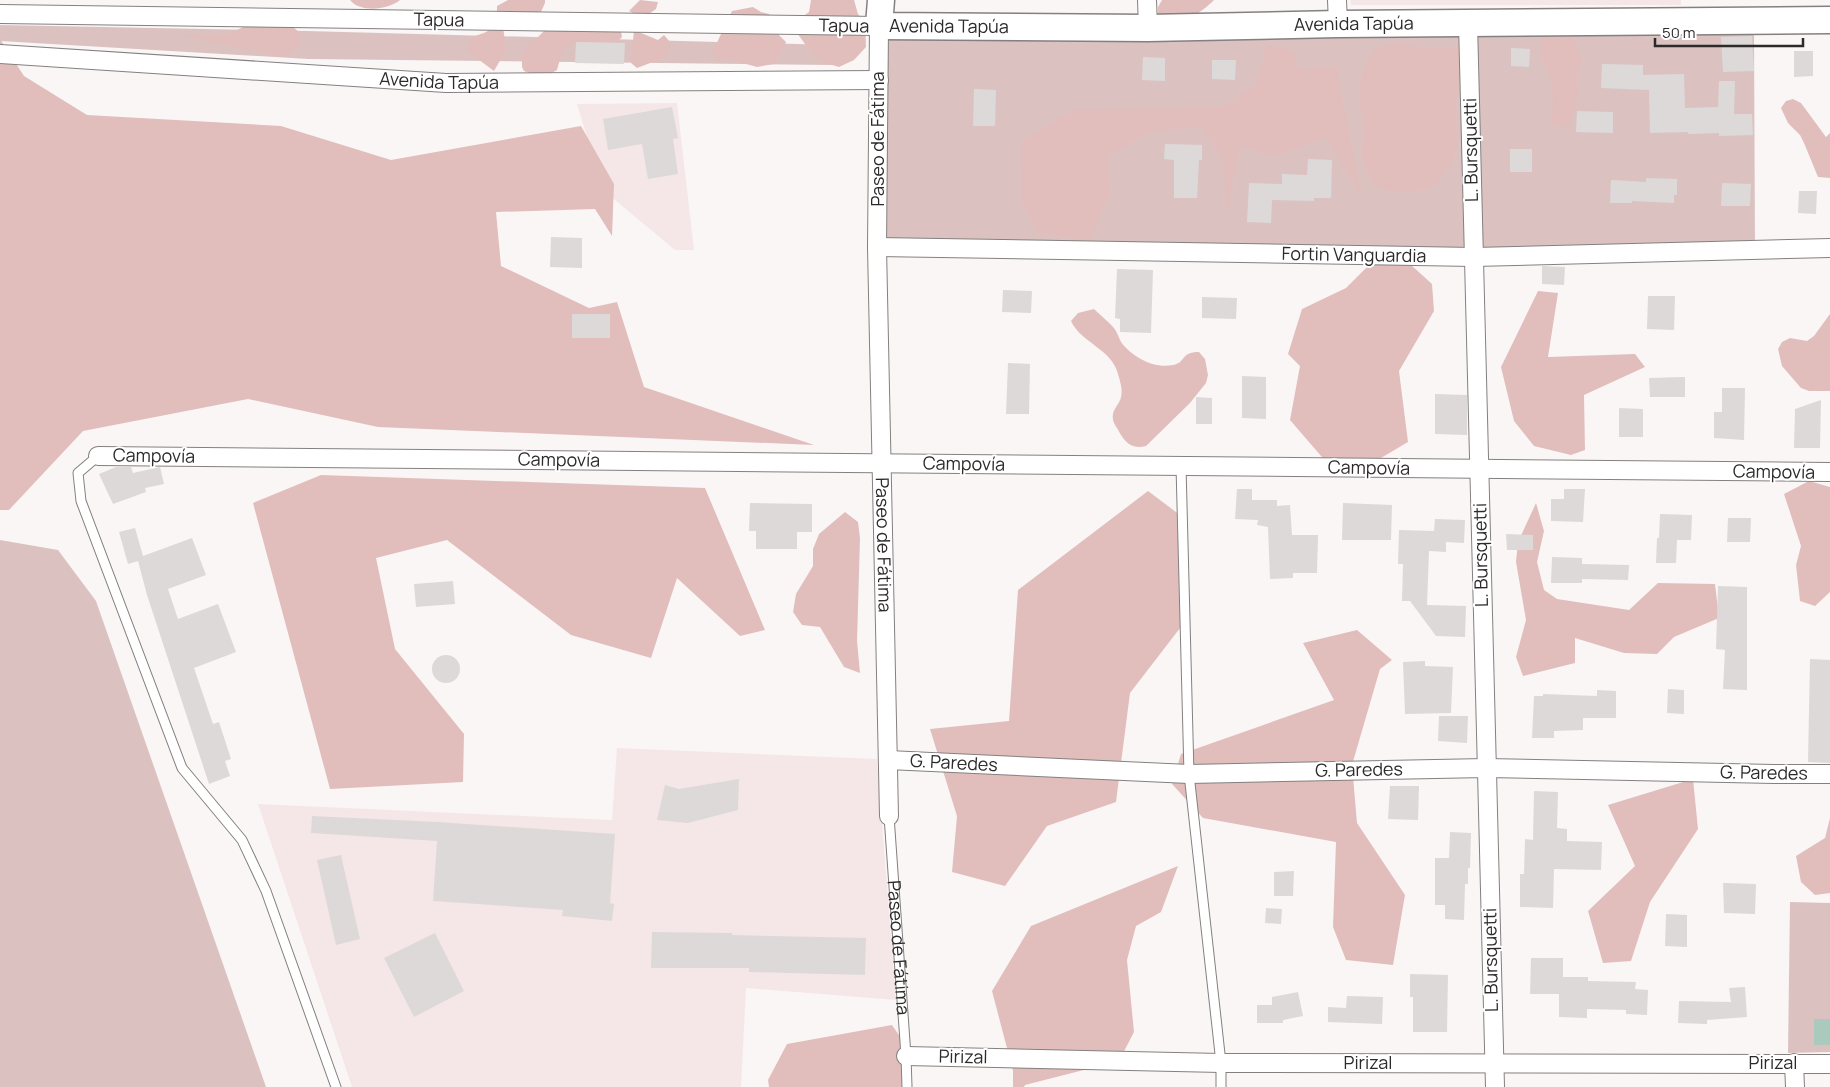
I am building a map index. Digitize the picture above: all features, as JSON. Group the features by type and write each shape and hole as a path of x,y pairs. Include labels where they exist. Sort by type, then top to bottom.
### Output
{"street":[{"name":"Paseo de Fátima","path":"881,0 879,26 877,247 889,816"},
{"path":"1147,0 1148,28"},
{"name":"Avenida Tapúa","path":"879,26 1148,28 1337,12 1468,23 1830,20"},
{"name":"Tapua","path":"0,14 879,26"},
{"name":"L. Bursquetti","path":"1468,23 1495,1087"},
{"name":"Avenida Tapúa","path":"0,54 446,83 879,80"},
{"name":"Fortin Vanguardia","path":"877,247 1474,257 1830,248"},
{"name":"Campovía","path":"98,456 1830,472"},
{"name":"G. Paredes","path":"888,760 1189,774 1486,768 1830,774"},
{"name":"Pirizal","path":"906,1056 1222,1063 1830,1064"},
{"path":"1794,1063 1795,1087"}],"lane":[{"path":"98,456 78,473 80,501 182,768 242,840 266,891 336,1087"},
{"path":"1182,466 1189,774 1222,1063 1221,1087"},
{"name":"Paseo de Fátima","path":"889,816 907,1087"}],"shaded area":[{"path":"350,0 400,0 389,6 374,9 360,7"},
{"path":"508,0 545,0 545,3 535,25 503,26 506,50 494,71 467,51 468,44 474,37 493,26 496,19 497,6"},
{"path":"640,0 658,2 656,9 643,18 629,11"},
{"path":"811,0 854,0 858,14 865,22 866,47 854,60 839,67 815,58 795,30 795,22 809,12"},
{"path":"1162,0 1214,0 1194,15 1182,17 1158,15 1158,7"},
{"path":"1350,0 1681,0 1681,5 1351,5"},
{"path":"753,7 769,14 774,30 786,42 779,58 774,64 757,67 732,60 716,60 712,53 732,11"},
{"path":"275,11 300,33 301,41 290,55 273,55 177,35 229,34"},
{"path":"0,25 833,45 839,63 832,65 308,59 0,41"},
{"path":"550,25 621,31 622,37 619,40 598,42 586,46 567,45 562,52 557,70 550,74 532,74 524,71 522,67 522,54 528,43 537,38"},
{"path":"879,26 1754,31 1755,250 877,247"},
{"path":"1566,27 1583,58 1577,75 1578,100 1570,126 1562,127 1554,125 1550,117 1553,100 1552,83 1550,74 1542,59 1540,43 1542,32"},
{"path":"634,30 658,40 664,35 670,42 670,50 666,57 637,68 631,63"},
{"path":"0,39 24,76 87,115 281,126 391,160 581,126 614,184 612,236 595,209 496,212 501,266 589,308 617,302 644,387 814,445 378,427 248,399 83,431 9,510 0,510"},
{"path":"1397,43 1422,48 1462,48 1472,70 1457,92 1457,143 1454,159 1433,188 1408,192 1387,190 1378,186 1370,179 1365,169 1362,154 1364,124 1359,94 1364,67 1375,50"},
{"path":"1267,44 1295,52 1299,70 1336,66 1362,197 1326,138 1273,156 1240,145 1227,214 1223,159 1200,127 1152,131 1107,156 1110,194 1089,241 1037,233 1022,203 1021,142 1075,109 1221,108 1257,83"},
{"path":"1793,99 1801,103 1826,137 1830,133 1830,178 1818,177 1800,135 1788,123 1781,108 1786,101"},
{"path":"677,103 694,250 675,250 603,190 577,104"},
{"path":"1389,245 1432,284 1434,311 1399,371 1408,442 1364,468 1334,471 1290,420 1300,366 1288,354 1302,309 1346,288"},
{"path":"1538,291 1558,293 1548,357 1635,354 1645,367 1584,395 1585,450 1571,455 1534,446 1514,421 1501,367"},
{"path":"1094,309 1114,328 1121,342 1144,361 1158,365 1173,365 1193,352 1199,352 1205,359 1208,375 1206,383 1190,403 1146,446 1136,447 1128,443 1114,423 1114,412 1122,391 1115,365 1110,358 1076,329 1071,321 1078,313"},
{"path":"1830,314 1830,391 1809,391 1801,388 1782,366 1778,349 1782,342 1790,338 1807,341 1814,336"},
{"path":"321,475 705,488 765,630 740,636 677,578 651,658 571,635 447,540 376,558 395,649 464,734 463,782 330,789 253,503"},
{"path":"1809,481 1830,487 1830,592 1815,606 1800,601 1796,565 1801,546 1784,494"},
{"path":"1148,491 1184,518 1187,619 1130,693 1116,802 1047,826 1005,886 952,872 957,816 930,729 1009,721 1018,590"},
{"path":"1536,503 1544,531 1537,562 1544,590 1557,599 1629,610 1658,583 1715,584 1719,618 1674,637 1657,654 1624,653 1575,638 1575,663 1523,676 1516,657 1526,620 1516,562 1518,542"},
{"path":"845,512 858,522 860,538 857,641 860,673 844,667 820,627 802,625 793,612 796,594 813,566 813,549 819,534"},
{"path":"0,540 58,550 96,601 266,1087 0,1087"},
{"path":"1357,630 1392,660 1380,669 1352,765 1357,823 1405,895 1393,965 1346,960 1333,927 1336,842 1203,818 1172,784 1181,754 1334,700 1303,643"},
{"path":"617,748 877,759 896,1000 746,988 741,1087 352,1087 258,804 612,820"},
{"path":"1693,779 1698,829 1650,902 1631,961 1603,963 1588,911 1635,866 1608,805"},
{"path":"1830,818 1830,893 1815,895 1801,882 1796,856 1825,838"},
{"path":"1178,866 1161,912 1136,926 1127,960 1134,1032 1119,1061 1025,1085 1024,1087 1013,1087 1013,1071 992,991 1031,926"},
{"path":"1790,902 1830,903 1830,1052 1788,1053"},
{"path":"1814,1019 1830,1019 1830,1045 1814,1045"},
{"path":"892,1025 912,1054 903,1087 769,1087 768,1080 787,1044"}],"building":[{"path":"1752,36 1754,71 1723,72 1721,37"},
{"path":"576,42 625,43 624,64 575,63"},
{"path":"1511,48 1530,49 1529,67 1511,66"},
{"path":"1794,51 1813,51 1813,76 1794,77"},
{"path":"1143,57 1165,58 1165,81 1142,80"},
{"path":"1212,60 1236,60 1235,80 1212,79"},
{"path":"1602,64 1643,65 1643,75 1684,74 1685,108 1718,107 1719,81 1735,81 1734,114 1752,114 1753,135 1719,136 1719,133 1688,134 1688,132 1650,133 1649,90 1601,88"},
{"path":"974,89 996,90 995,126 973,126"},
{"path":"672,107 678,138 673,139 678,174 648,179 642,144 608,150 603,119"},
{"path":"1577,111 1613,112 1613,133 1576,132"},
{"path":"1165,144 1202,145 1202,160 1199,160 1197,198 1174,198 1174,160 1164,159"},
{"path":"1510,149 1532,149 1532,172 1510,172"},
{"path":"1308,159 1332,160 1331,198 1314,198 1314,201 1272,200 1271,223 1247,222 1249,183 1282,184 1282,174 1307,175"},
{"path":"1646,178 1677,179 1677,195 1674,195 1674,203 1632,201 1632,203 1610,203 1611,180 1646,182"},
{"path":"1722,183 1751,184 1750,206 1721,206"},
{"path":"1799,191 1817,191 1816,214 1798,213"},
{"path":"551,237 582,238 582,268 550,267"},
{"path":"1542,266 1565,267 1564,285 1542,284"},
{"path":"1117,269 1153,270 1151,333 1120,332 1120,319 1115,318"},
{"path":"1003,290 1032,291 1031,313 1002,312"},
{"path":"1648,296 1675,296 1674,330 1647,329"},
{"path":"1202,297 1237,298 1236,319 1202,318"},
{"path":"572,314 610,314 610,338 572,338"},
{"path":"1008,363 1030,364 1029,414 1006,414"},
{"path":"1242,376 1266,377 1266,419 1242,418"},
{"path":"1685,377 1685,397 1650,397 1649,378"},
{"path":"1722,388 1745,388 1744,440 1714,438 1714,412 1722,412"},
{"path":"1435,394 1467,395 1467,435 1435,434"},
{"path":"1196,397 1212,398 1212,424 1196,424"},
{"path":"1821,400 1820,448 1794,448 1795,409"},
{"path":"1619,408 1643,409 1643,437 1619,437"},
{"path":"116,467 131,467 133,473 160,467 164,484 145,488 146,492 113,504 99,474"},
{"path":"1237,489 1252,489 1252,500 1277,500 1277,506 1290,505 1292,535 1318,535 1317,573 1293,573 1293,578 1270,579 1268,527 1257,525 1258,520 1235,519"},
{"path":"1564,489 1585,489 1583,522 1551,521 1551,499 1564,499"},
{"path":"750,503 812,504 812,532 797,532 797,549 756,549 756,531 749,531"},
{"path":"1343,503 1392,505 1391,540 1342,540"},
{"path":"1660,514 1692,515 1691,540 1677,540 1676,563 1656,563"},
{"path":"1728,518 1751,518 1750,542 1727,542"},
{"path":"1435,519 1465,520 1464,543 1446,542 1446,552 1429,551 1427,605 1466,606 1465,637 1436,636 1410,601 1402,601 1403,564 1398,564 1399,530 1434,531"},
{"path":"135,528 143,556 192,538 206,575 168,589 178,619 218,604 236,652 194,668 213,724 219,722 231,759 225,761 230,776 209,784 147,595 138,561 128,564 119,532"},
{"path":"1506,534 1533,535 1533,550 1507,550"},
{"path":"1552,557 1582,558 1582,564 1629,565 1628,580 1582,579 1582,583 1551,583"},
{"path":"453,581 455,604 416,607 414,584"},
{"path":"1718,586 1747,587 1747,690 1723,689 1725,650 1716,649"},
{"path":"446,655 456,659 460,669 456,679 446,683 436,679 432,669 436,659"},
{"path":"1810,659 1830,660 1830,763 1808,762"},
{"path":"1425,661 1425,666 1453,667 1451,713 1405,714 1403,662"},
{"path":"1668,689 1684,690 1684,714 1667,713"},
{"path":"1597,690 1616,691 1616,718 1583,718 1583,730 1554,731 1554,738 1532,738 1534,696 1543,696 1543,694 1597,696"},
{"path":"1439,716 1468,716 1467,743 1438,741"},
{"path":"739,779 738,810 688,823 657,820 665,785 679,789"},
{"path":"1390,786 1419,786 1418,820 1388,819"},
{"path":"1534,791 1558,792 1557,828 1567,829 1567,841 1602,842 1601,870 1554,869 1553,908 1520,907 1520,874 1524,874 1525,839 1533,840"},
{"path":"312,816 615,834 610,903 614,904 612,921 562,916 563,910 433,901 437,841 311,833"},
{"path":"1450,832 1471,833 1470,868 1468,868 1468,884 1465,884 1464,920 1445,919 1445,905 1435,905 1435,858 1449,858"},
{"path":"341,855 360,939 336,945 317,860"},
{"path":"1294,871 1293,896 1274,896 1274,872"},
{"path":"1723,883 1756,884 1755,914 1724,913"},
{"path":"1266,908 1282,909 1281,924 1265,923"},
{"path":"1666,914 1687,915 1687,947 1665,946"},
{"path":"652,932 866,938 865,975 749,972 749,968 651,968"},
{"path":"435,933 464,991 414,1017 384,958"},
{"path":"1531,958 1563,958 1563,977 1588,977 1588,981 1636,982 1635,989 1648,990 1647,1015 1626,1014 1626,1010 1587,1009 1587,1018 1559,1017 1559,994 1530,994"},
{"path":"1410,974 1448,975 1447,1032 1413,1032 1413,997 1410,997"},
{"path":"1745,987 1747,1017 1707,1020 1707,1024 1678,1023 1679,1001 1731,1002 1729,988"},
{"path":"1298,992 1303,1016 1283,1020 1283,1023 1257,1023 1257,1005 1272,1005 1272,997"},
{"path":"1347,996 1383,997 1382,1024 1328,1022 1328,1007 1346,1008"}]}
